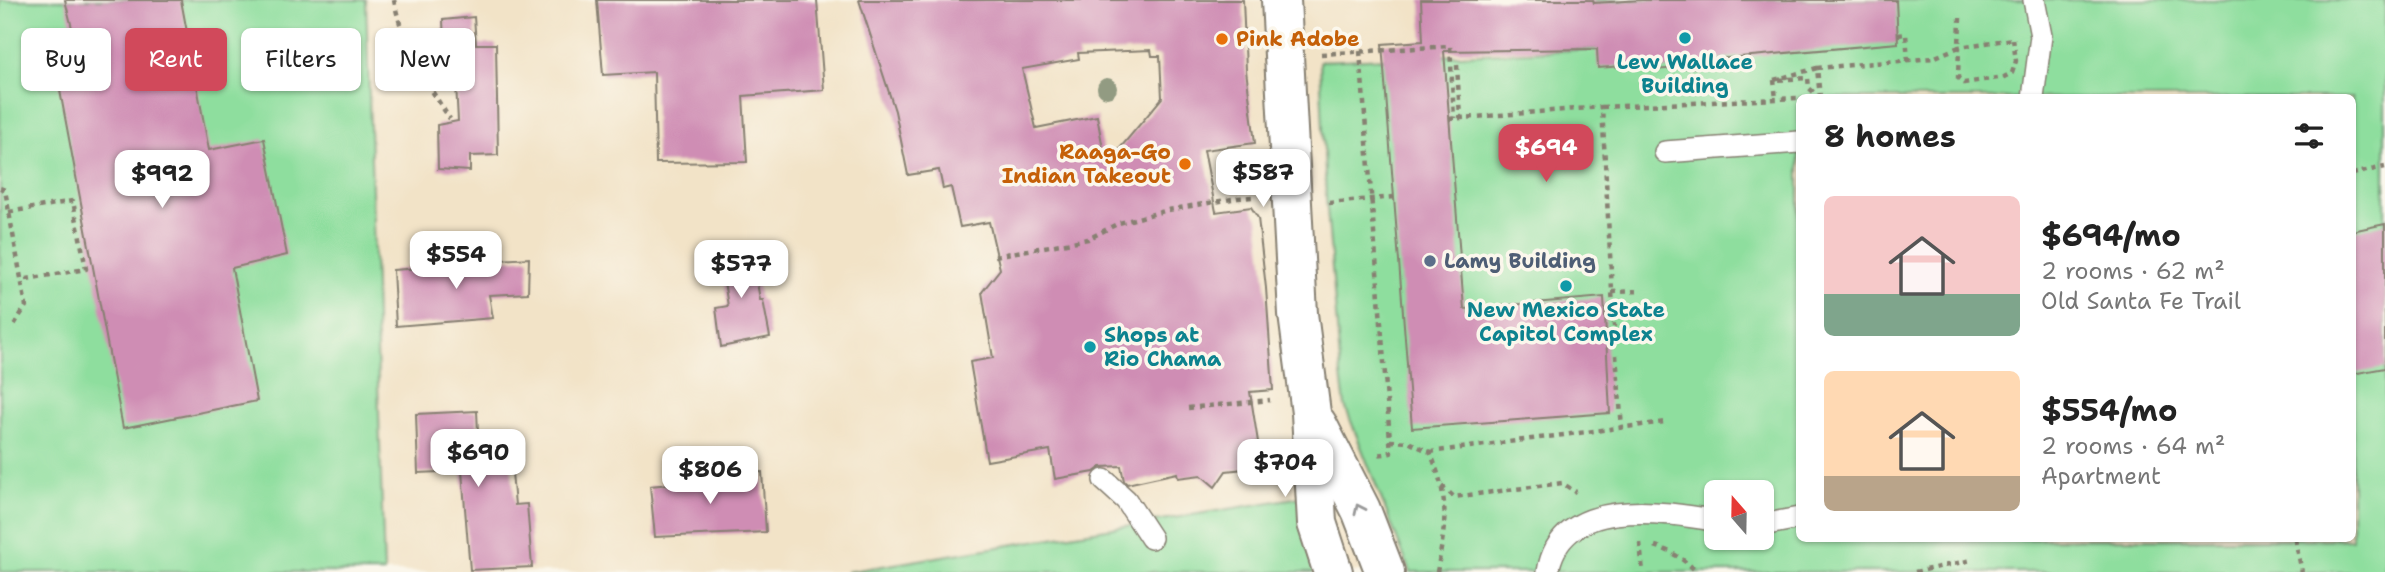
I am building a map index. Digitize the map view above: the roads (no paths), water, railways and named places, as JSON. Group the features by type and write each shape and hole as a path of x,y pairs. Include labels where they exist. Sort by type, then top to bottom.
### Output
{"street":[{"path":"1281,0 1298,314 1310,404 1317,523 1333,572"},
{"path":"1310,404 1361,510 1385,572"}],"lane":[{"path":"2034,0 2041,36 2034,94"},
{"path":"1665,152 1796,142"},
{"path":"1104,480 1126,500 1151,538"},
{"path":"1548,572 1559,542 1573,528 1591,520 1636,512 1704,519"},
{"path":"1774,523 1796,519"}],"place":[{"name":"Lew Wallace Building","path":"1685,38"},
{"name":"Pink Adobe","path":"1222,39"},
{"name":"Raaga-Go Indian Takeout","path":"1185,164"},
{"name":"Lamy Building","path":"1430,261"},
{"name":"New Mexico State Capitol Complex","path":"1566,286"},
{"name":"Shops at Rio Chama","path":"1090,347"}]}
